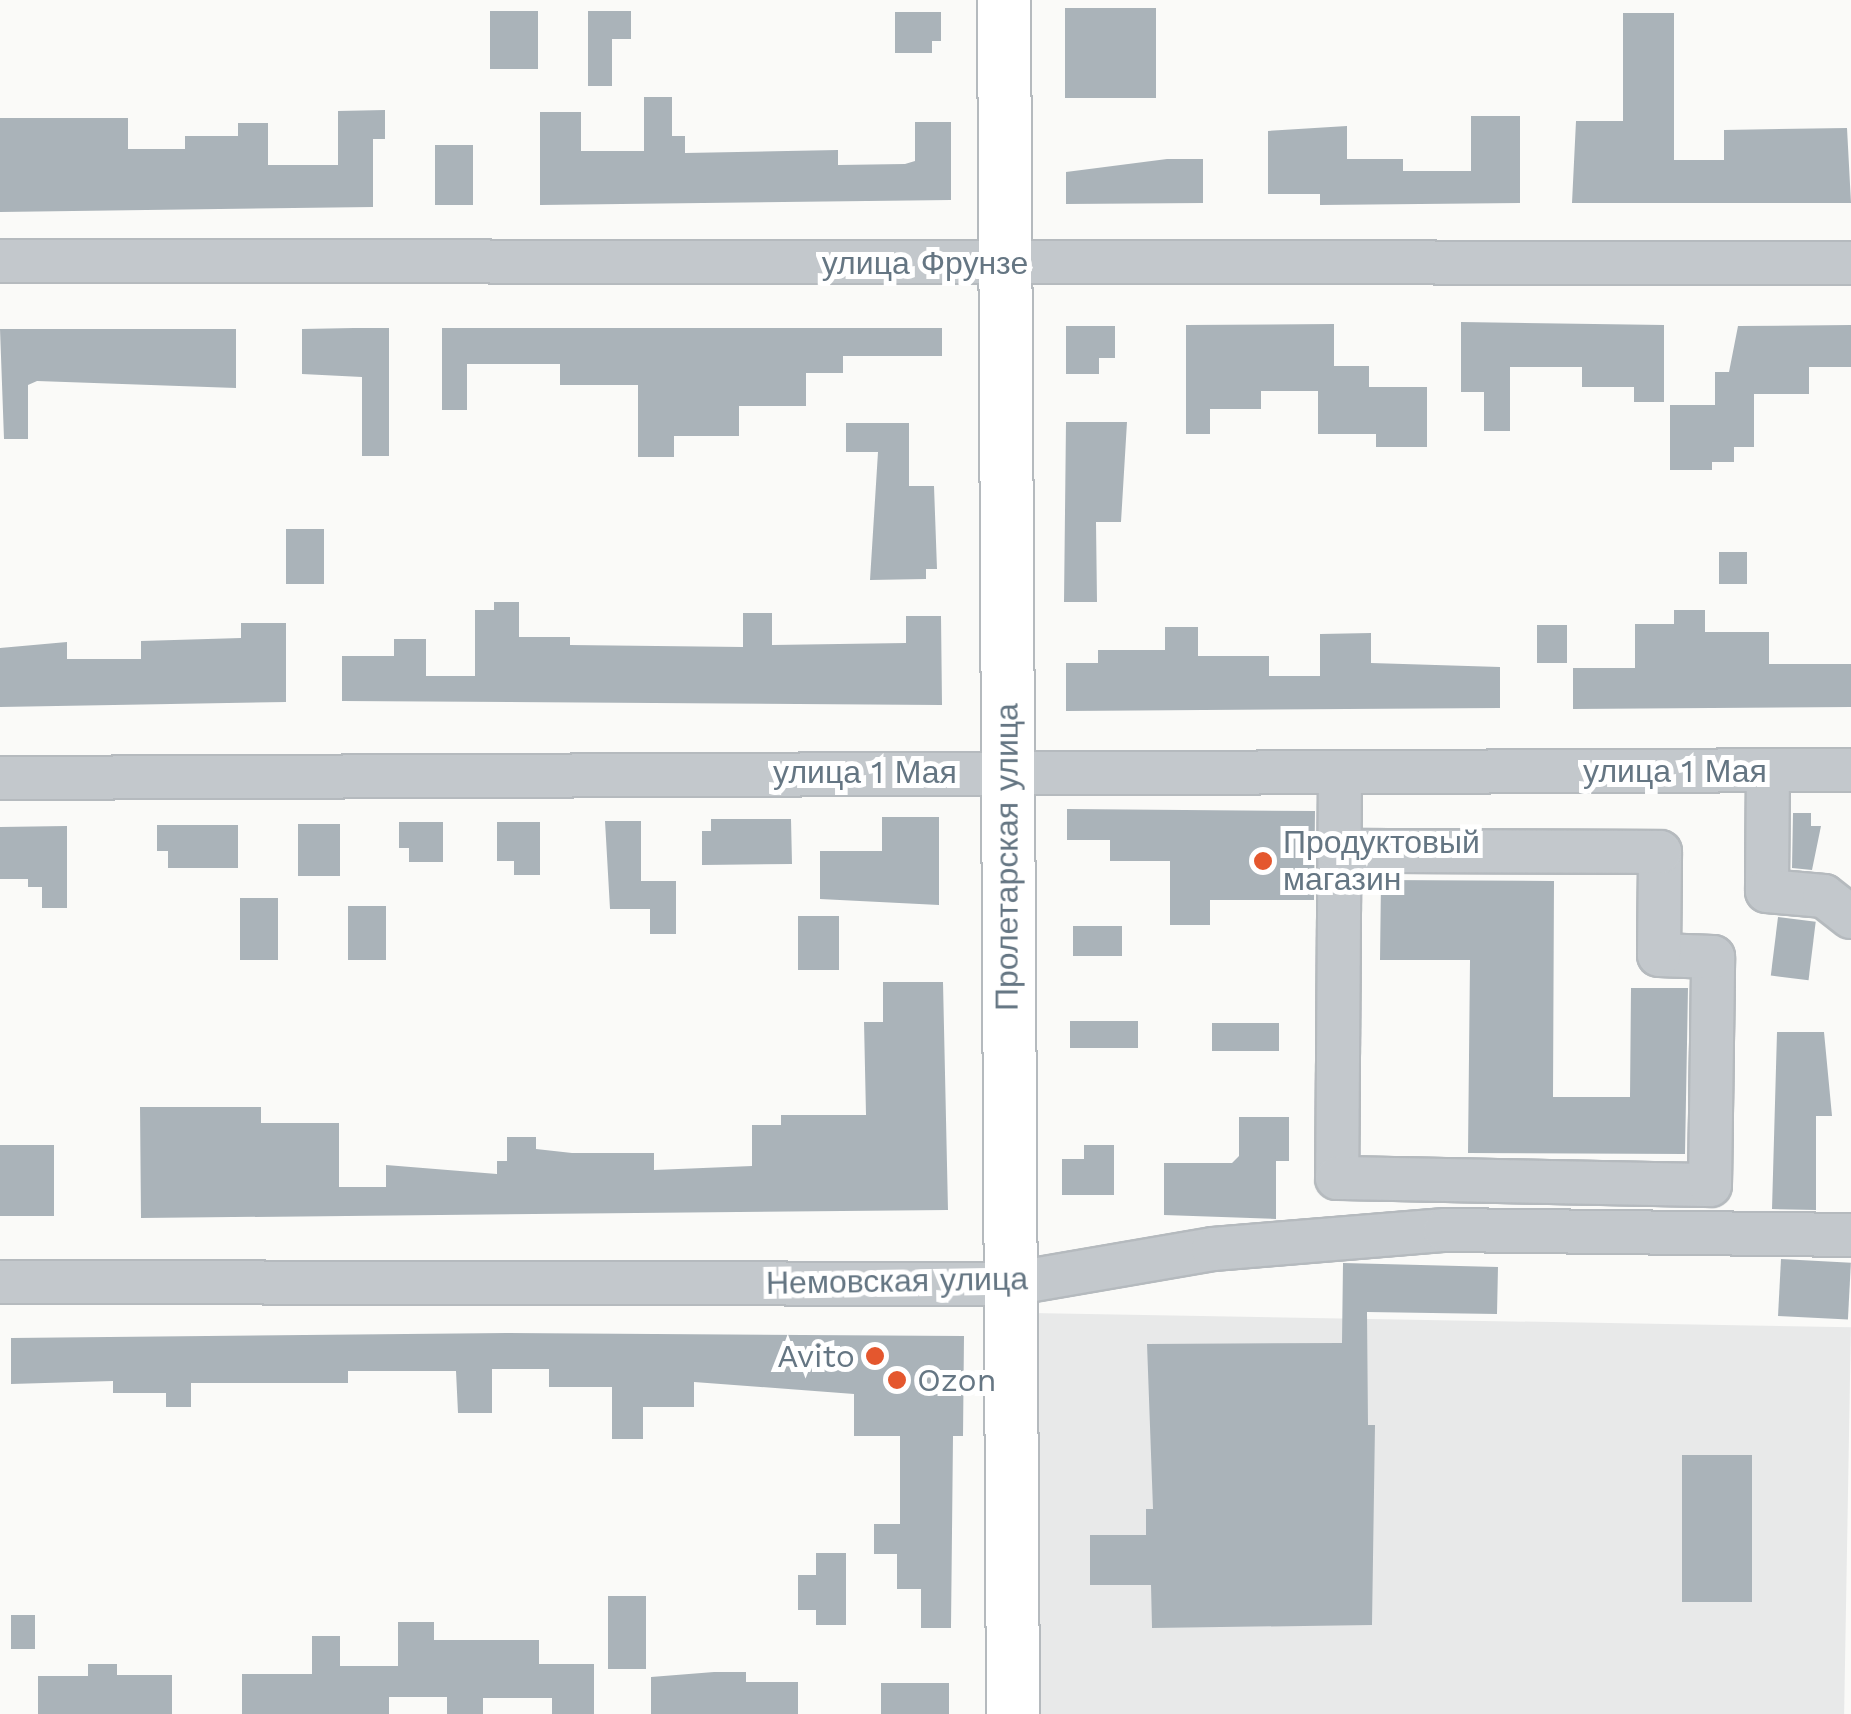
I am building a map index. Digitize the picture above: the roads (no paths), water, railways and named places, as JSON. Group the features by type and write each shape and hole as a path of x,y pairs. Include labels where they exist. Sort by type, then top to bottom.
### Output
{"main road":[{"name":"Пролетарская улица","path":"1004,0 1013,1714"}],"street":[{"name":"улица Фрунзе","path":"0,260 1851,263"},
{"path":"1768,770 1768,891 1824,896 1851,917"},
{"name":"улица 1 Мая","path":"0,778 1851,770"},
{"path":"1340,773 1337,1178 1710,1186 1712,957 1659,955 1660,852 1340,851"},
{"name":"Немовская улица","path":"0,1282 1010,1284 1213,1249 1445,1230 1851,1236"}],"place":[{"name":"Продуктовый магазин","path":"1263,861"},
{"name":"Avito","path":"875,1356"},
{"name":"Ozon","path":"897,1380"}]}
